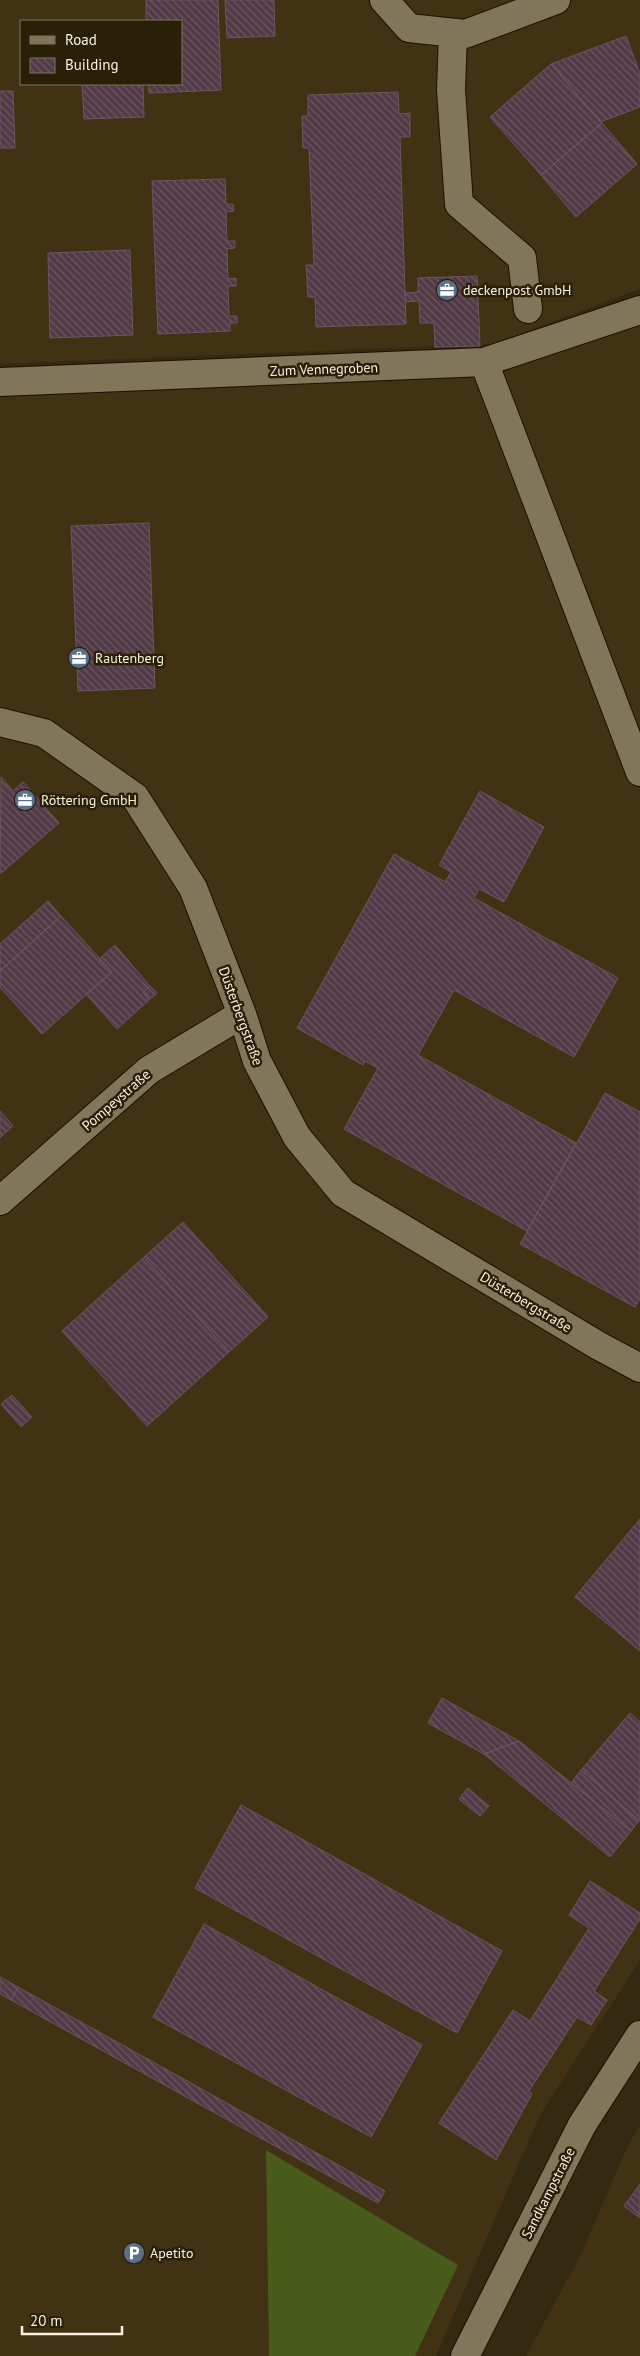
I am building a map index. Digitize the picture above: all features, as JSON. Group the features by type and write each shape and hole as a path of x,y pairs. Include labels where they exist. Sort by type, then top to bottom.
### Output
{"street":[{"path":"384,0 409,28 465,34 556,0"},
{"path":"453,33 451,90 459,204 522,258 528,309"},
{"name":"Zum Vennegroben","path":"0,382 484,362 640,310"},
{"path":"484,362 640,772"},
{"name":"Düsterbergstraße","path":"0,722 44,733 135,797 193,888 242,1014 257,1061 297,1137 343,1193 599,1346 640,1368"},
{"name":"Pompeystraße","path":"0,1201 149,1070 242,1014"},
{"name":"Sandkampstraße","path":"465,2356 582,2125 640,2035"}],"shaded area":[{"path":"0,0 640,0 640,289 493,344 0,364"},
{"path":"640,314 640,1960 540,2115 436,2356 0,2356 0,396 488,371"},
{"path":"640,2125 640,2356 526,2356 580,2256 627,2147"}],"green space":[{"path":"266,2150 458,2265 415,2356 269,2356"}],"building":[{"path":"146,0 218,0 221,90 149,93 148,85 182,85 182,20 146,20"},
{"path":"225,0 274,0 275,36 227,38"},
{"path":"626,36 640,74 640,107 600,122 551,64"},
{"path":"551,64 602,123 541,175 490,117"},
{"path":"82,85 143,85 144,117 84,119"},
{"path":"0,91 13,91 15,148 0,148"},
{"path":"398,92 399,114 410,113 410,137 400,137 406,324 316,327 315,297 308,297 306,265 314,265 309,148 303,148 302,116 308,116 308,95"},
{"path":"602,123 637,164 576,217 541,175"},
{"path":"225,179 226,204 233,204 234,211 226,212 227,241 235,241 235,248 227,249 228,279 236,278 236,286 228,286 229,316 237,316 237,323 230,323 230,331 158,334 152,181"},
{"path":"130,250 133,335 50,338 48,253"},
{"path":"477,276 480,346 435,347 434,323 420,323 419,301 406,302 405,293 418,292 418,278"},
{"path":"149,523 155,688 78,691 71,526"},
{"path":"1,777 13,791 23,782 59,823 0,874"},
{"path":"480,791 544,827 504,902 479,889 474,898 618,978 574,1057 454,990 418,1055 576,1143 527,1231 344,1129 378,1068 365,1061 363,1065 297,1028 394,854 445,882 451,872 439,865"},
{"path":"48,901 61,916 0,971 0,944"},
{"path":"61,916 112,972 42,1034 0,987 0,971"},
{"path":"115,945 150,986 143,992 149,1000 117,1029 86,994 112,972 99,959"},
{"path":"150,986 157,993 149,1000 143,992"},
{"path":"605,1093 640,1112 640,1298 635,1307 520,1244"},
{"path":"0,1111 13,1126 0,1138"},
{"path":"183,1222 268,1317 229,1352 144,1257"},
{"path":"144,1257 229,1352 147,1426 62,1331"},
{"path":"12,1395 32,1417 21,1427 1,1404"},
{"path":"640,1519 640,1651 575,1597"},
{"path":"442,1698 519,1741 484,1754 428,1723"},
{"path":"630,1713 640,1722 640,1821 581,1770"},
{"path":"519,1741 631,1831 610,1857 484,1754"},
{"path":"581,1770 639,1821 631,1831 571,1783"},
{"path":"468,1788 489,1806 480,1816 459,1799"},
{"path":"241,1805 502,1951 457,2033 195,1888"},
{"path":"590,1881 640,1913 640,1919 594,1991 607,2000 591,2025 577,2017 529,2091 532,2094 496,2160 439,2123 513,2010 530,2021 589,1928 569,1915"},
{"path":"204,1924 422,2045 371,2137 153,2017"},
{"path":"0,1977 18,1987 11,2000 0,1994"},
{"path":"18,1987 385,2191 378,2203 11,2000"},
{"path":"640,2184 640,2218 624,2206"}],"place":[{"name":"deckenpost GmbH","path":"447,290"},
{"name":"Rautenberg","path":"79,658"},
{"name":"Röttering GmbH","path":"25,800"},
{"name":"Apetito","path":"134,2253"}]}
